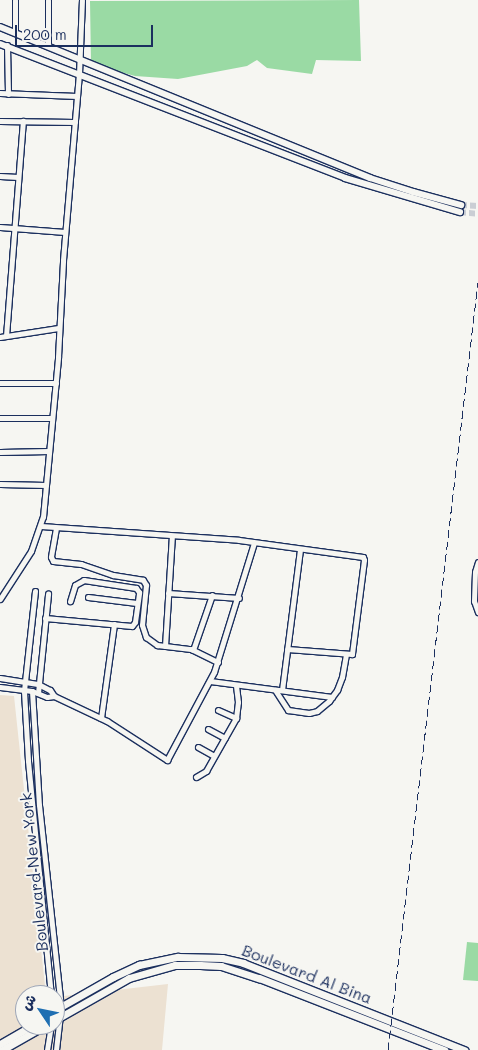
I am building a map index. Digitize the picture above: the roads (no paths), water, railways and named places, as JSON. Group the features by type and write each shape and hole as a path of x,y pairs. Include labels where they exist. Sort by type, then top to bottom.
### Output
{"main road":[{"name":"Boulevard Al Bina","path":"65,1004 113,977 139,965 178,957 222,958 259,969 464,1050"},
{"name":"Boulevard Al Bina","path":"65,1014 129,978 175,965 214,966 259,978 444,1050"},
{"path":"0,1044 16,1035"},
{"path":"2,1050 28,1035"}],"street":[{"path":"15,0 16,32"},
{"path":"48,0 48,46"},
{"path":"0,599 31,551 41,526 56,383 65,232 80,61 82,0"},
{"path":"0,27 392,189 460,212"},
{"path":"8,94 3,44 346,178 461,205"},
{"path":"0,94 77,96"},
{"path":"0,121 75,122"},
{"path":"22,122 3,336 58,328"},
{"path":"0,176 18,177"},
{"path":"0,226 65,232"},
{"path":"0,383 56,383"},
{"path":"0,418 52,418"},
{"path":"0,452 49,451"},
{"path":"0,484 46,485"},
{"path":"41,526 254,543 361,556 364,559 353,651 351,654 287,649"},
{"path":"56,528 51,557 53,561 81,564 113,575 144,581 143,631 151,642 193,650 218,662"},
{"path":"164,646 172,536"},
{"path":"0,678 38,684 50,690 54,696 101,718 167,760 210,681 218,662 239,598 254,543"},
{"path":"282,690 300,549"},
{"path":"478,562 475,572 474,601 478,612"},
{"path":"45,618 133,625 139,592 136,588 86,580 75,585 70,601"},
{"name":"Boulevard New York","path":"35,592 24,691 28,761 48,891 56,985"},
{"path":"168,593 239,598"},
{"name":"Boulevard New York","path":"48,594 38,684 35,692 36,806 50,985"},
{"path":"193,650 212,595"},
{"path":"88,598 137,603"},
{"path":"101,718 114,624"},
{"path":"275,690 284,707 290,711 314,712 332,697 340,683 346,654"},
{"path":"210,681 332,697"},
{"path":"196,777 206,770 236,718 238,702 236,685"},
{"path":"0,687 35,692 47,697 54,696"},
{"path":"218,710 236,718"},
{"path":"208,728 225,738"},
{"path":"198,747 214,756"},
{"path":"28,761 36,760"},
{"path":"42,892 48,891"},
{"path":"47,1050 49,1035"},
{"name":"Boulevard New York","path":"56,1050 57,1035"}],"tunnel":[{"path":"461,205 478,206"},
{"path":"460,212 478,214"}],"railway":[{"path":"388,1050 478,282"}]}
